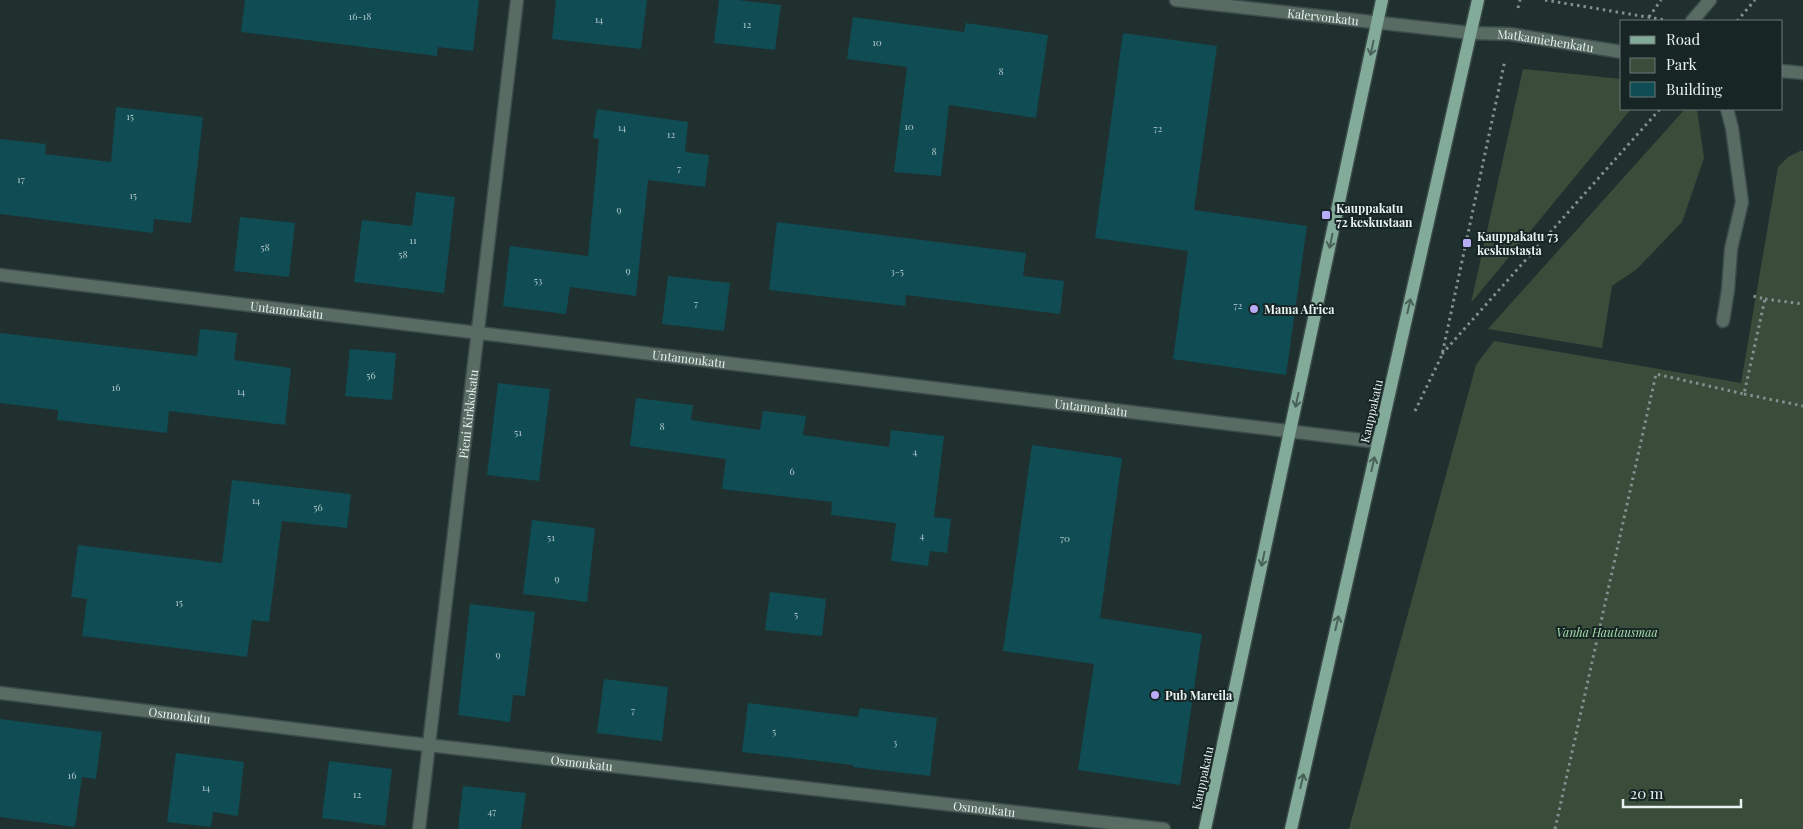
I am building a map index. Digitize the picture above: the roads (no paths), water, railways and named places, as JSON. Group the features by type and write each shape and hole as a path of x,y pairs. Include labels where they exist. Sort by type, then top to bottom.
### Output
{"main road":[{"name":"Kauppakatu","path":"1206,829 1382,0"},
{"name":"Kauppakatu","path":"1291,829 1478,0"}],"street":[{"name":"Pieni Kirkkokatu","path":"419,829 517,0"},
{"name":"Kalervonkatu","path":"1176,0 1471,33"},
{"path":"1693,20 1710,0"},
{"name":"Matkamiehenkatu","path":"1471,33 1510,34 1620,52"},
{"path":"1783,71 1803,73"},
{"path":"1723,322 1731,249 1742,202 1732,128 1727,110"},
{"name":"Untamonkatu","path":"0,275 1378,442"},
{"name":"Osmonkatu","path":"0,693 428,745 1164,829"}],"place":[{"name":"Kauppakatu 72 keskustaan","path":"1326,215"},
{"name":"Kauppakatu 73 keskustasta","path":"1467,243"},
{"name":"Mama Africa","path":"1254,309"},
{"name":"Pub Mareila","path":"1155,695"}],"park label":[{"name":"Vanha Hautausmaa","path":"1607,632"}]}
